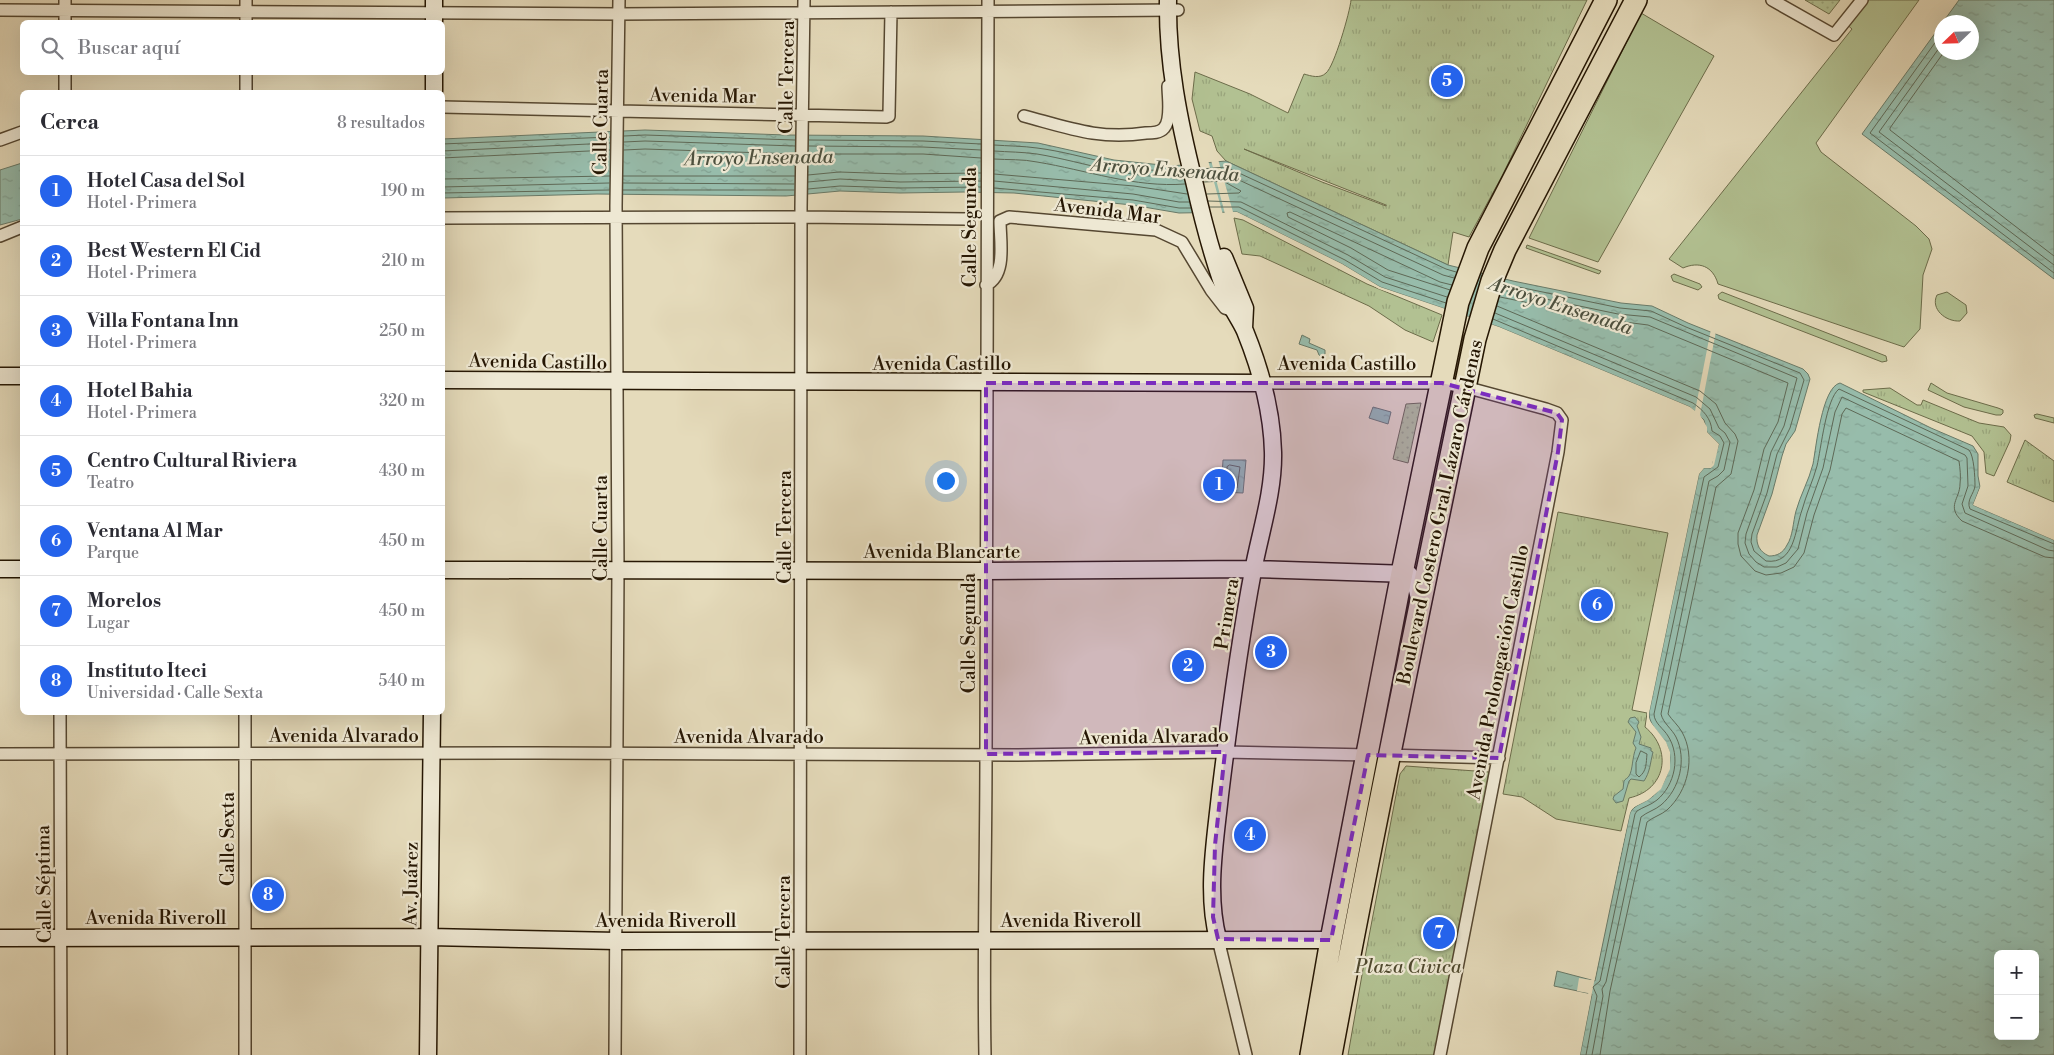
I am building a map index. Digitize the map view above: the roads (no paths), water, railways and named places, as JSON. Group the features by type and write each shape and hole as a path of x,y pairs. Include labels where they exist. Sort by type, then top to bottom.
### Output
{"highway":[{"name":"Boulevard Costero Gral. Lázaro Cárdenas","path":"1331,1055 1378,755 1402,572 1458,302 1478,248 1606,0"},
{"name":"Boulevard Costero Gral. Lázaro Cárdenas","path":"1311,1055 1331,940 1378,755 1421,604 1474,340 1482,311 1502,257 1636,0"}],"main road":[{"path":"1173,5 1176,73 1186,116 1185,130 1212,235 1223,254 1239,309"},
{"path":"434,75 434,90"},
{"name":"Primera","path":"1218,939 1213,917 1212,884 1225,752 1253,568 1272,474 1273,453 1270,420 1262,383 1239,309"},
{"path":"0,376 20,376"},
{"name":"Avenida Castillo","path":"445,380 1262,383"},
{"path":"0,568 20,569"},
{"name":"Avenida Blancarte","path":"445,570 986,571 1253,568 1402,572"},
{"path":"1402,572 1413,577 1421,604"},
{"name":"Av. Juárez","path":"428,1055 432,715"},
{"name":"Avenida Riveroll","path":"0,938 430,937 617,941 801,939 1331,940"}],"street":[{"name":"Calle Cuarta","path":"615,1055 618,570 616,212 619,0"},
{"name":"Calle Segunda","path":"986,1055 983,940 986,754 988,0"},
{"path":"1772,0 1834,35 1862,0"},
{"path":"0,10 65,5 246,11 619,14 804,6 891,12 988,13 1173,5"},
{"path":"65,5 65,20"},
{"name":"Calle Tercera","path":"800,1055 802,118 804,6"},
{"name":"Avenida Mar","path":"445,107 802,118 889,116 891,12"},
{"path":"1024,116 1088,133 1123,136 1157,132 1163,129 1168,120 1168,80 1176,73"},
{"path":"64,75 64,90"},
{"path":"246,75 246,90"},
{"path":"0,140 20,133"},
{"path":"445,218 616,212 802,212 967,219"},
{"name":"Avenida Mar","path":"986,280 992,282 1000,265 1000,221 1009,217 1156,230 1182,242 1211,290 1225,308 1239,309"},
{"path":"0,236 20,228"},
{"name":"Avenida Castillo","path":"1262,383 1442,383"},
{"name":"Avenida Prolongación Castillo","path":"1440,1055 1558,452 1562,420 1557,413 1465,387 1442,383"},
{"name":"Calle Séptima","path":"60,715 58,756 62,938 61,1055"},
{"name":"Calle Sexta","path":"244,1055 245,715"},
{"name":"Avenida Alvarado","path":"0,754 58,756 245,753 1018,755 1225,752 1499,758"},
{"path":"1218,939 1246,1055"}],"water":[{"path":"1959,0 2054,0 2054,279 1862,134 1934,35 1934,60 1979,60 1979,15 1948,15"},
{"name":"Arroyo Ensenada","path":"645,130 786,135 923,136 1038,143 1114,160 1171,166 1226,161 1448,265 1513,281 1621,303 1652,306 1688,323 1803,369 1810,379 1795,431 1786,444 1772,494 1757,535 1759,548 1769,556 1782,552 1789,541 1798,505 1813,464 1824,406 1834,387 1840,383 1931,428 1973,446 1978,454 1980,487 1973,505 2054,540 2054,1055 1580,1055 1592,994 1554,986 1557,971 1595,981 1630,813 1659,790 1666,778 1670,764 1667,746 1654,728 1649,713 1699,474 1704,468 1711,468 1719,444 1707,432 1704,420 1690,407 1499,327 1380,287 1342,264 1237,212 1179,213 1132,205 1014,193 840,191 786,196 597,194 445,198 445,139"},
{"path":"20,164 20,220 0,225 0,170"},
{"path":"1302,335 1310,339 1309,343 1325,350 1325,354 1322,357 1317,350 1299,344"},
{"path":"1373,407 1391,412 1388,424 1369,418"},
{"path":"1223,460 1246,460 1243,493 1221,492"},
{"path":"1635,717 1639,722 1637,726 1641,737 1639,744 1651,748 1653,752 1648,774 1644,781 1631,779 1623,801 1616,803 1613,799 1614,796 1623,789 1624,781 1629,777 1636,748 1633,743 1636,732 1628,722 1630,718"}],"place":[{"name":"Centro Cultural Riviera","path":"1447,81"},
{"name":"Hotel Casa del Sol","path":"1219,485"},
{"name":"Ventana Al Mar","path":"1597,605"},
{"name":"Villa Fontana Inn","path":"1271,652"},
{"name":"Best Western El Cid","path":"1188,666"},
{"name":"Hotel Bahia","path":"1250,835"},
{"name":"Instituto Iteci","path":"268,895"},
{"name":"Morelos","path":"1439,933"}],"park label":[{"name":"Plaza Civica","path":"1408,966"}]}
